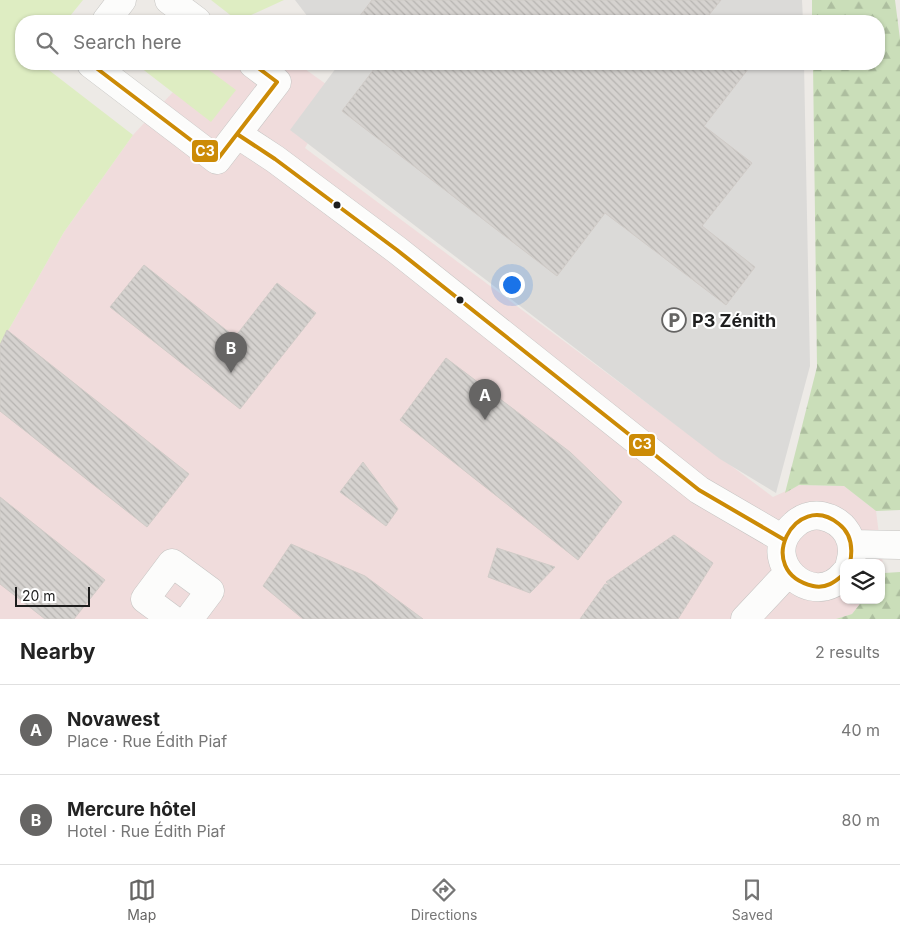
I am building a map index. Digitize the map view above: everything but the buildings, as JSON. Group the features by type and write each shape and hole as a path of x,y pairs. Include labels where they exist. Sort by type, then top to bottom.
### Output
{"street":[{"path":"169,0 189,15"},
{"path":"99,70 217,160 277,82 261,70"},
{"path":"237,134 275,159 397,250 698,490 783,539"},
{"path":"840,577 832,584 820,587 808,586 797,581 788,573 781,551 783,539 797,522 807,517 819,516 830,518 840,524 848,533 851,553 900,545"},
{"path":"745,619 788,573"}],"shaded area":[{"path":"295,0 802,0 803,15 306,15"},
{"path":"193,70 306,70 337,92 305,148 773,497 799,485 844,486 876,511 882,559 840,559 840,604 860,604 852,614 836,619 0,619 0,345 64,232 133,135"},
{"name":"P3 Zénith","path":"335,70 804,70 810,366 776,493 720,459 290,130"}],"green space":[{"path":"0,0 83,0 71,15 15,15 15,70 49,70 133,135 64,232 0,345"},
{"path":"211,0 284,0 251,15 230,15"},
{"path":"812,0 895,0 900,39 900,510 876,511 844,486 799,485 785,493 817,367 813,70 885,70 885,15 812,15"},
{"path":"144,70 209,70 236,90 211,122"},
{"path":"900,572 900,619 836,619 852,614 860,604 885,604 885,573"}],"transit line":[{"name":"C3","path":"99,70 217,160 277,82 261,70"},
{"name":"C3","path":"237,134 275,159 397,250 699,490 783,539"},
{"name":"C3","path":"840,577 822,587 813,586 795,578 785,565 783,551 787,536 795,524 808,517 823,516 839,524 847,532 851,547 850,559"}],"place":[{"name":"P3 Zénith","path":"674,320"},
{"name":"Mercure hôtel","path":"231,373"},
{"name":"Novawest","path":"485,420"}]}
